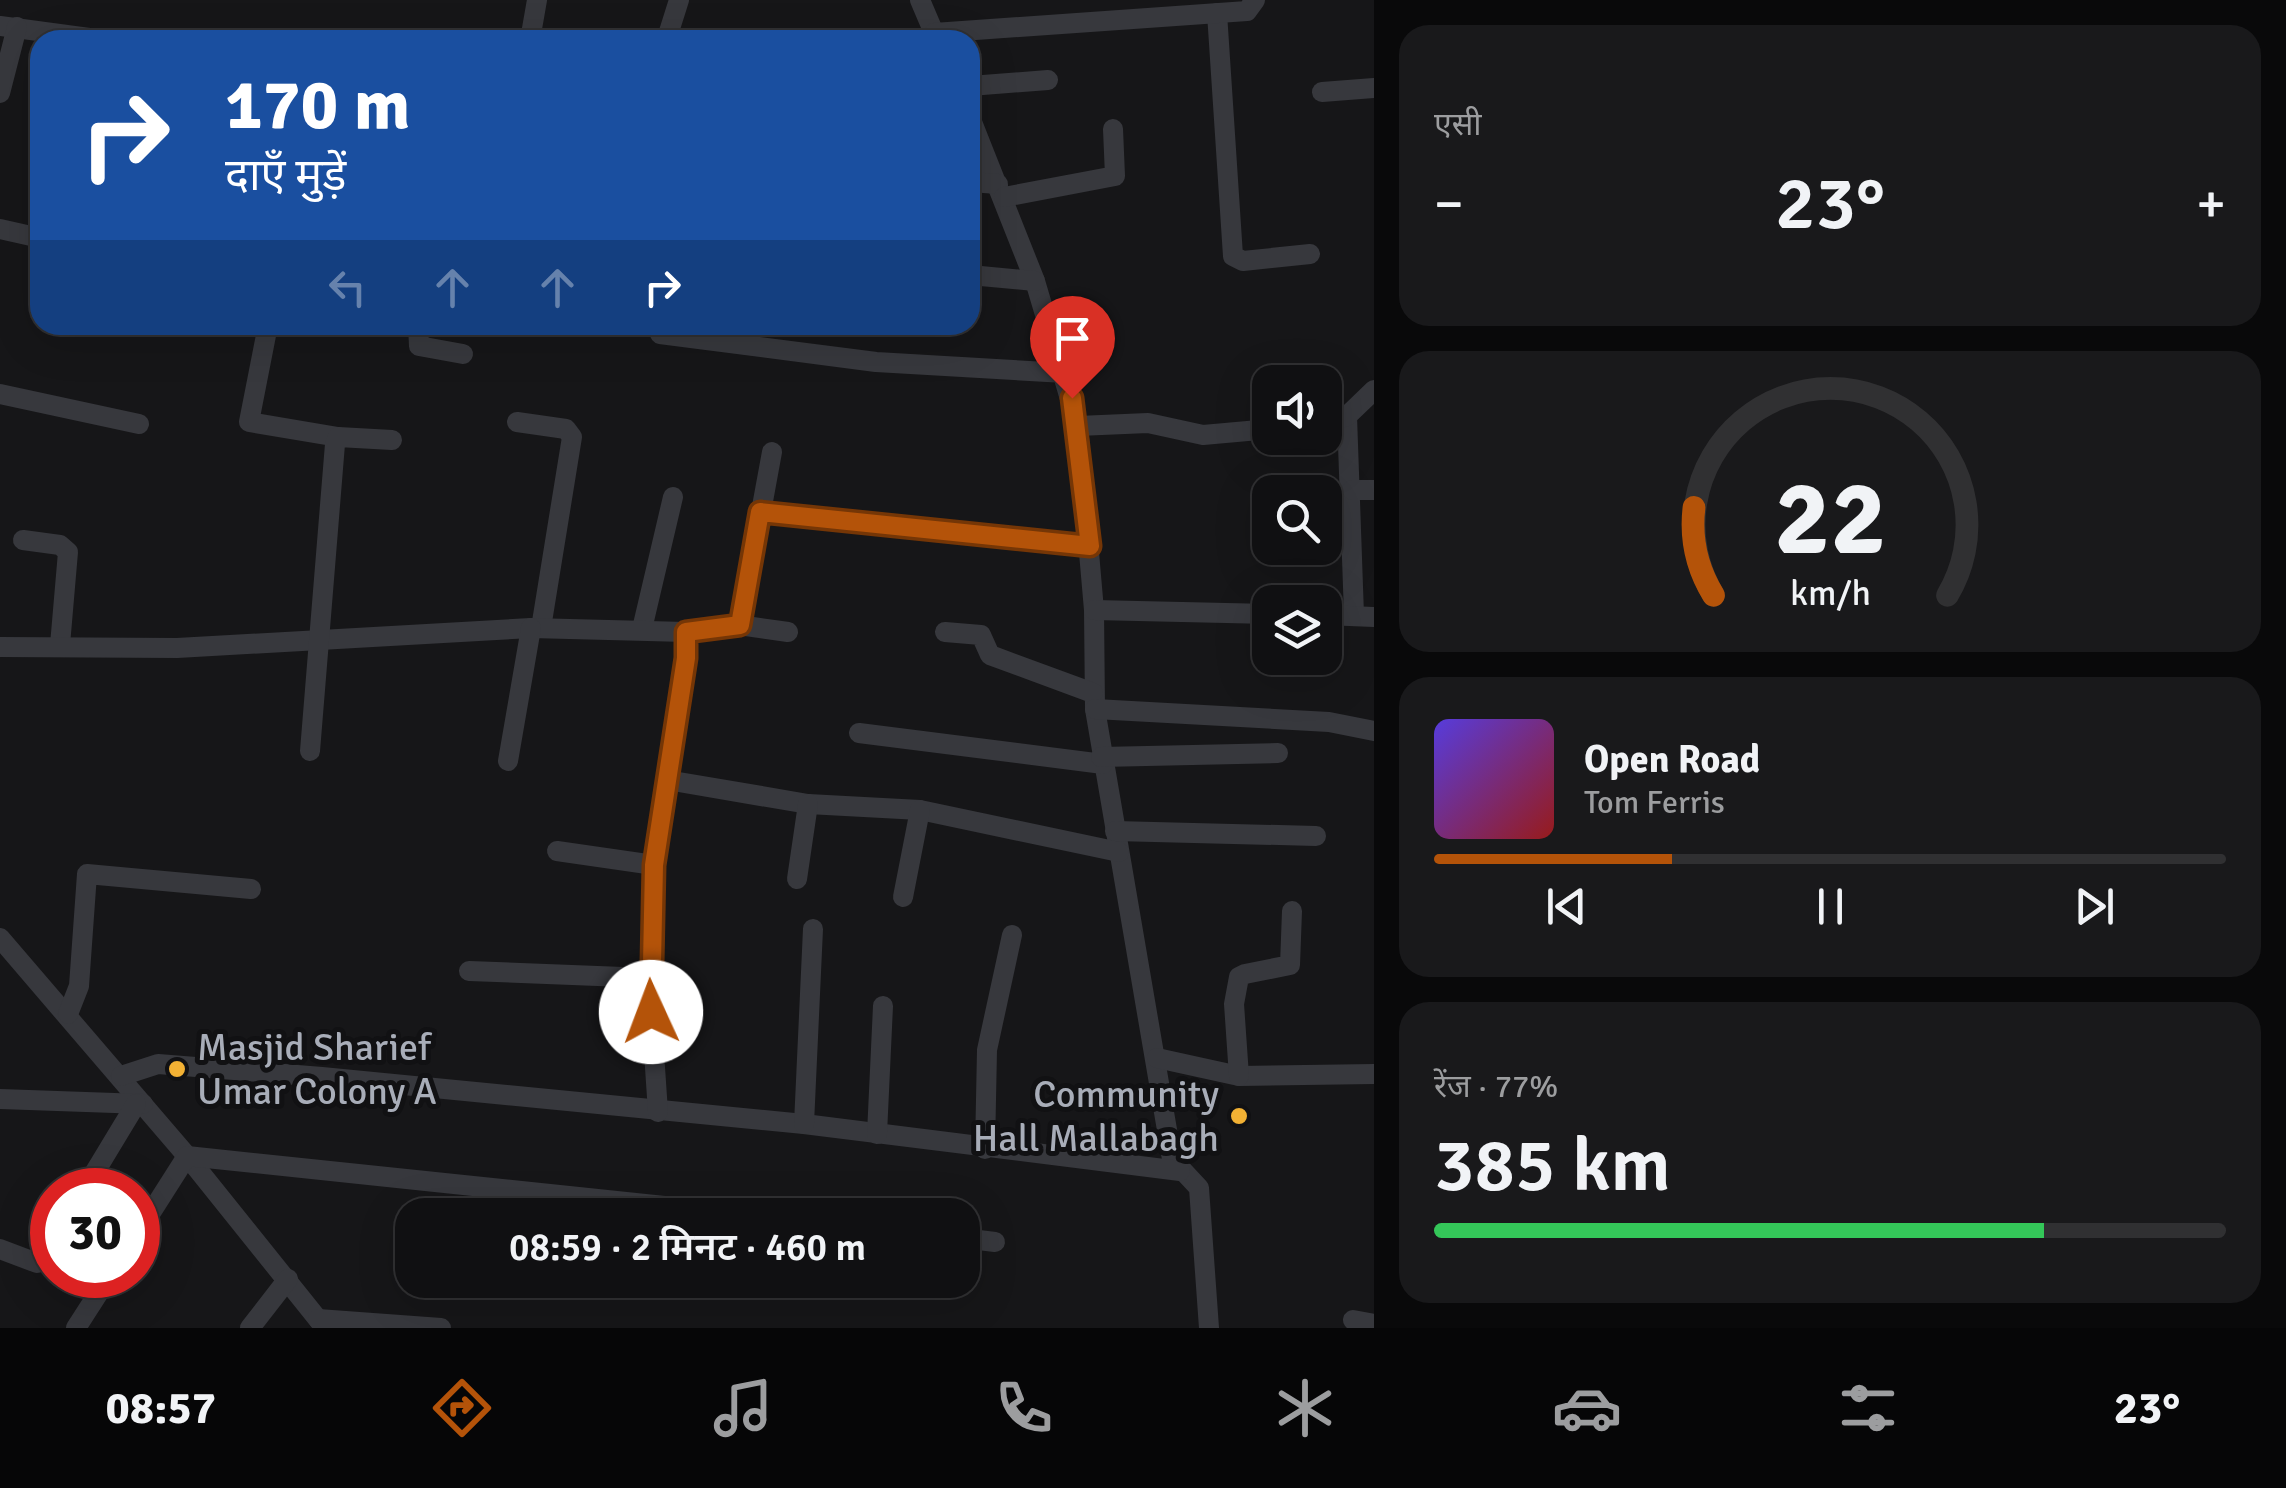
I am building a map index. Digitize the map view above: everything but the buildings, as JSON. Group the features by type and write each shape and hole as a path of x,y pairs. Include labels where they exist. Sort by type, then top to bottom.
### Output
{"street":[{"path":"532,30 537,0"},
{"path":"670,30 679,0"},
{"path":"920,0 933,30"},
{"path":"980,33 1252,10 1254,0"},
{"path":"1218,14 1233,256 1244,261 1310,254"},
{"path":"0,94 8,26 35,30"},
{"path":"980,85 1048,80"},
{"path":"1322,92 1374,88"},
{"path":"980,185 1001,190 1115,176 1112,130"},
{"path":"980,141 1035,281 1078,426 1094,610 1094,701 1102,761 1172,1159 1199,1188 1209,1328"},
{"path":"0,229 30,236"},
{"path":"980,277 1035,281"},
{"path":"266,335 249,422 338,437 392,440"},
{"path":"418,335 418,346 464,354"},
{"path":"668,335 876,362 1065,373"},
{"path":"1342,417 1374,390"},
{"path":"0,394 140,424"},
{"path":"1347,416 1363,490 1364,616"},
{"path":"508,760 572,437 566,429 516,422"},
{"path":"1078,426 1148,423 1203,434 1252,430"},
{"path":"310,750 333,454 338,437"},
{"path":"740,625 772,452"},
{"path":"642,629 673,497"},
{"path":"760,512 1090,546"},
{"path":"23,540 60,545 68,552 60,645"},
{"path":"1094,610 1252,614"},
{"path":"0,647 177,648 536,628 686,632 740,625 788,632"},
{"path":"658,1112 649,978 654,865 686,632"},
{"path":"946,632 982,635 994,658 1094,701 1329,722 1374,731"},
{"path":"859,733 1102,761 1278,753"},
{"path":"668,780 808,804 920,810 1117,842 1316,836"},
{"path":"797,879 808,804"},
{"path":"902,897 920,810"},
{"path":"557,850 654,865"},
{"path":"68,1014 79,986 87,874 251,889"},
{"path":"1238,1076 1234,1004 1239,977 1290,965 1292,911"},
{"path":"804,1124 814,929"},
{"path":"985,1150 988,1050 1012,935"},
{"path":"0,938 121,1076 321,1323 442,1328"},
{"path":"470,971 649,978"},
{"path":"877,1134 882,1006"},
{"path":"1157,1058 1238,1076 1374,1074"},
{"path":"121,1076 158,1064 804,1124 985,1150 1180,1171"},
{"path":"0,1099 140,1104"},
{"path":"98,1168 140,1104"},
{"path":"187,1156 588,1198"},
{"path":"160,1198 187,1156"},
{"path":"980,1240 995,1242"},
{"path":"0,1249 30,1264"},
{"path":"250,1328 288,1279"},
{"path":"76,1328 95,1298"}],"place":[{"name":"Masjid Sharief Umar Colony A","path":"177,1069"},
{"name":"Community Hall Mallabagh","path":"1239,1116"}],"route":[{"path":"651,1012 654,865 686,658 686,632 740,625 760,512 1090,546 1072,398"}]}
